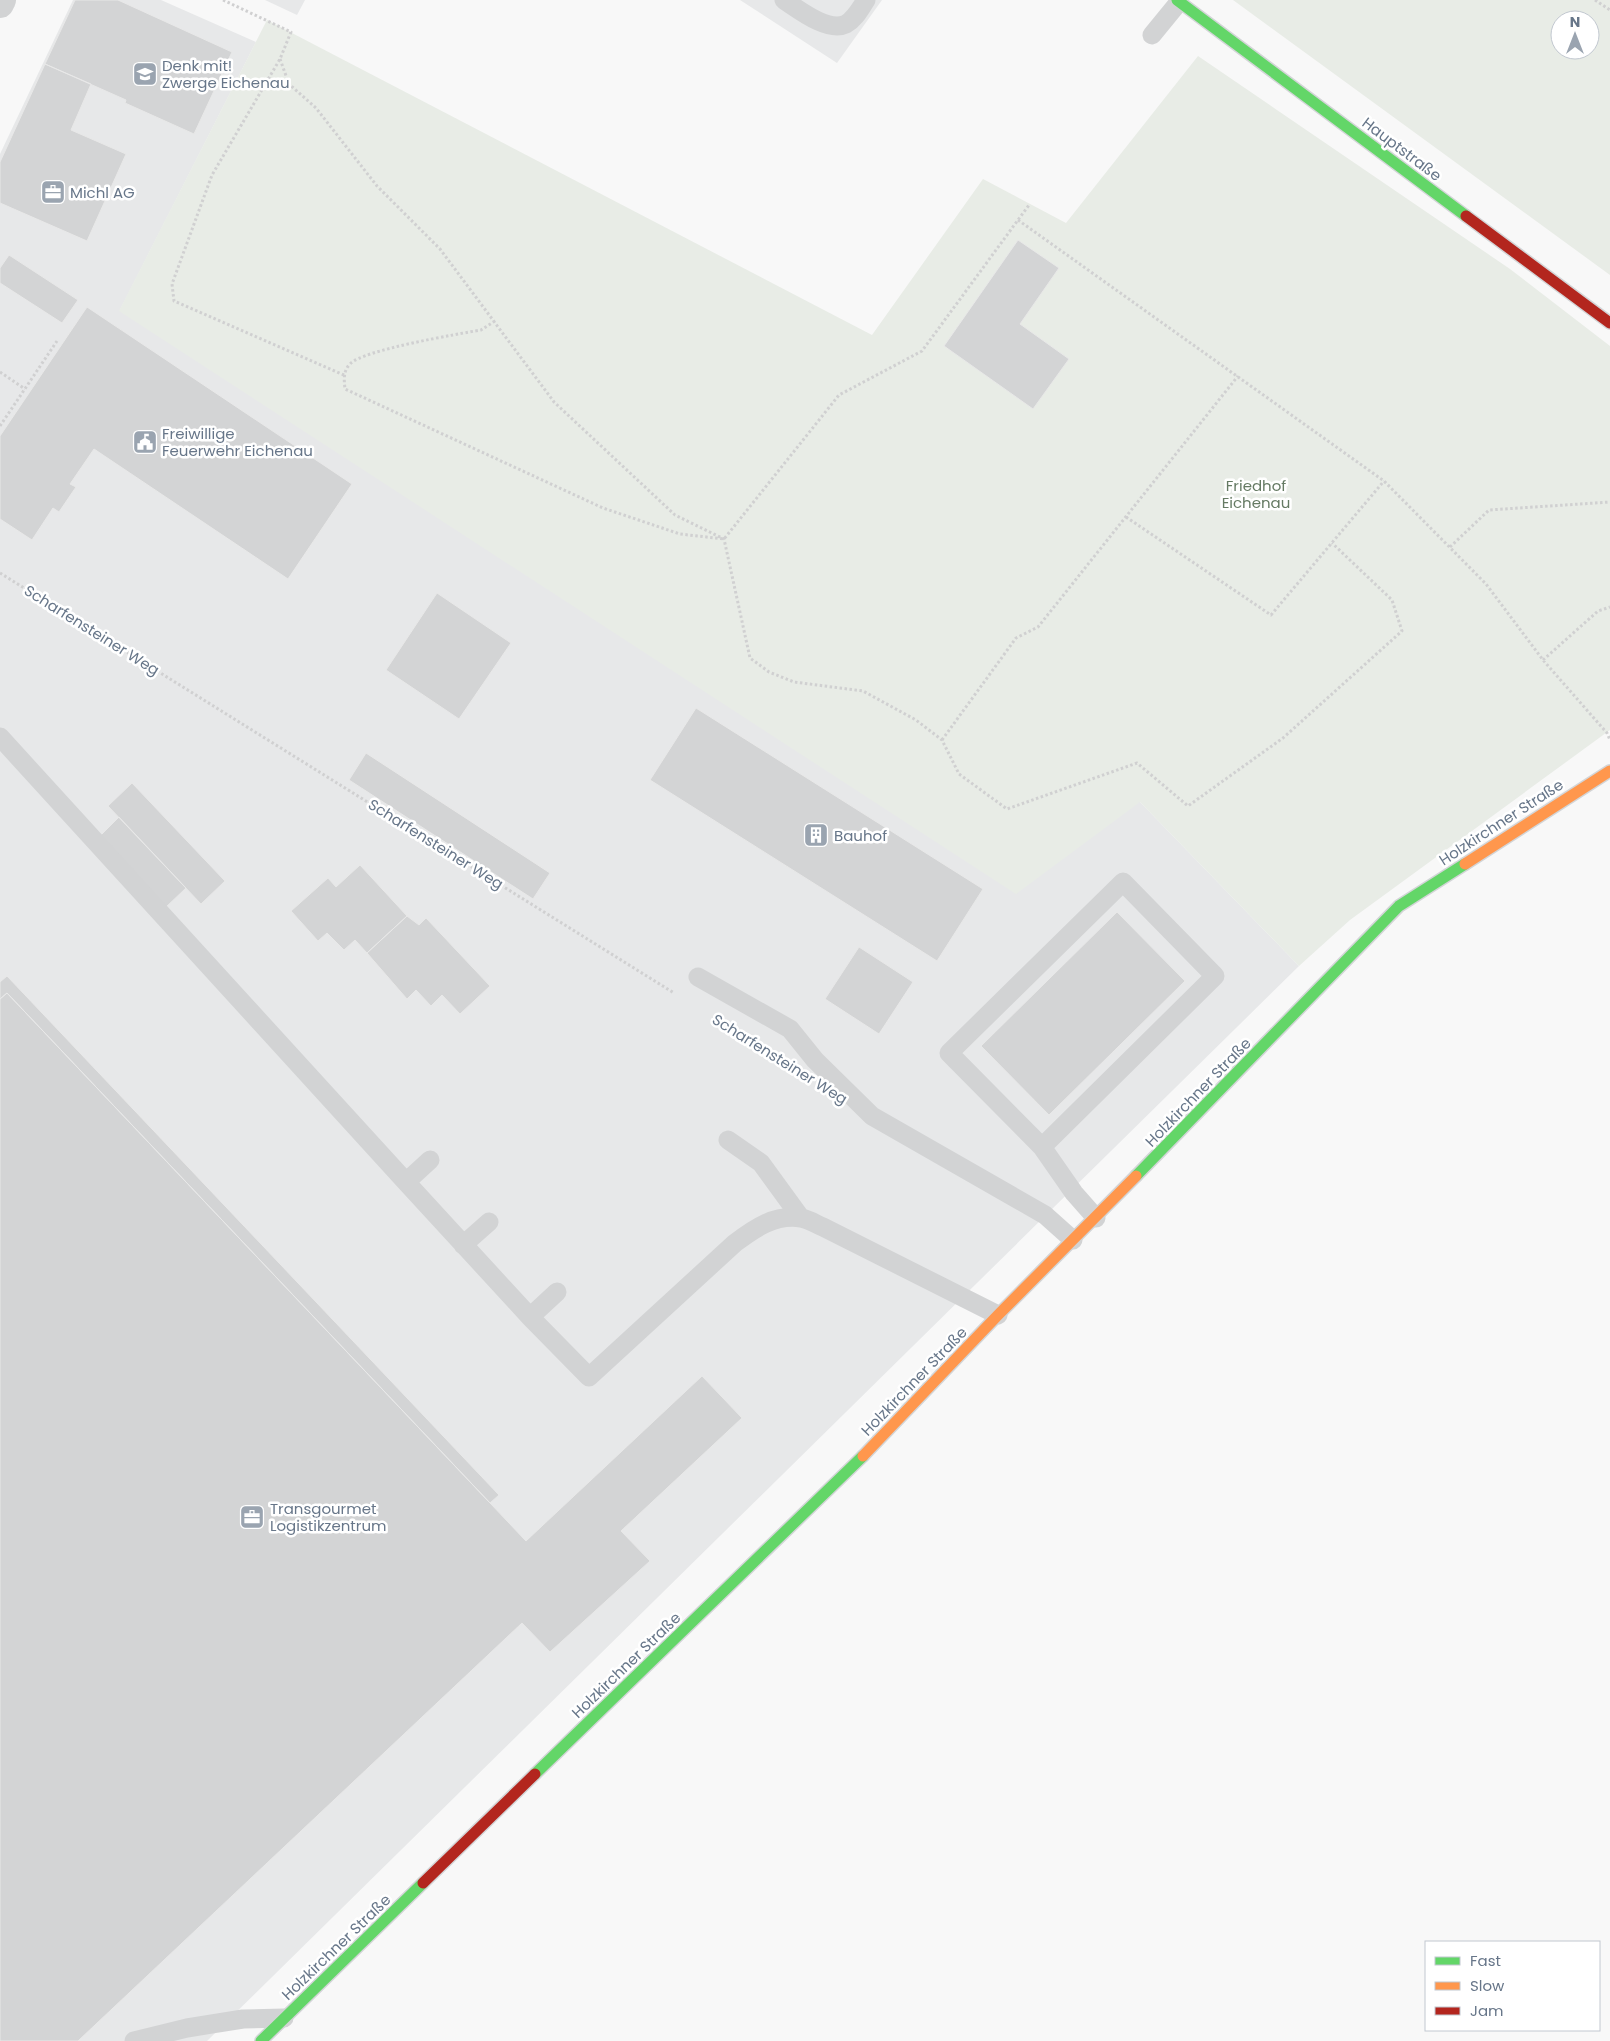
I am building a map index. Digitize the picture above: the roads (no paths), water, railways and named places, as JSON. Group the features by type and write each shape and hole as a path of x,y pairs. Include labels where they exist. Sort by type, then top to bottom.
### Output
{"street":[{"path":"0,4 2,0"},
{"name":"Hauptstraße","path":"1178,1 1610,323"},
{"name":"Holzkirchner Straße","path":"261,2041 864,1455 998,1315 1096,1218 1398,906 1610,771"}],"lane":[{"path":"784,0 812,19 833,26 844,25 854,18 866,0"},
{"path":"1152,35 1178,1"},
{"path":"0,737 463,1245 589,1377 735,1243 757,1227 778,1218 801,1218 823,1227 998,1315"},
{"path":"1042,1147 1215,976 1123,882 949,1054 1042,1147 1074,1193 1096,1218"},
{"name":"Scharfensteiner Weg","path":"698,977 790,1029 815,1060 872,1116 1045,1214 1073,1240"},
{"path":"728,1140 761,1163 801,1218"},
{"path":"406,1182 430,1160"},
{"path":"463,1245 489,1222"},
{"path":"530,1316 557,1292"},
{"path":"134,2041 187,2028 243,2019 284,2018"}],"place":[{"name":"Denk mit! Zwerge Eichenau","path":"145,74"},
{"name":"Michl AG","path":"53,192"},
{"name":"Freiwillige Feuerwehr Eichenau","path":"145,442"},
{"name":"Bauhof","path":"816,835"},
{"name":"Transgourmet Logistikzentrum","path":"252,1517"}],"park label":[{"name":"Friedhof Eichenau","path":"1256,494"}]}
